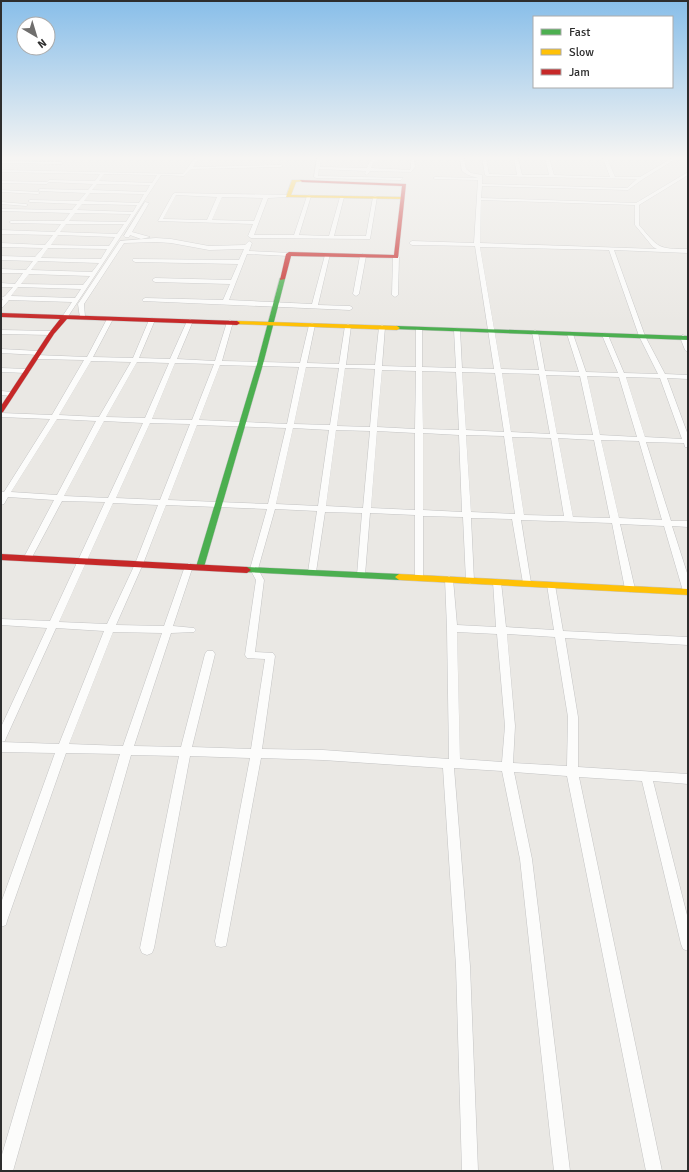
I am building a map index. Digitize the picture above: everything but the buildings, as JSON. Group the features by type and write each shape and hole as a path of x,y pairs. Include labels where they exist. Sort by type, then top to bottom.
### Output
{"street":[{"path":"1,232 19,213"},
{"path":"1,306 73,213"},
{"path":"82,317 79,302 84,287 133,213 115,213"},
{"path":"1,411 52,333 79,302 129,233 141,213"},
{"path":"164,213 160,220 256,223"},
{"path":"209,222 213,213"},
{"path":"225,302 260,213"},
{"path":"296,237 304,213"},
{"path":"331,238 338,213"},
{"path":"129,233 141,237 180,238 197,242 224,245 238,244 250,238 368,238 372,213"},
{"path":"395,295 396,256 400,213"},
{"path":"479,213 477,245 498,371 527,584"},
{"path":"637,213 637,225 655,246 663,249 688,251"},
{"path":"11,222 127,223"},
{"path":"1,232 118,236"},
{"path":"122,242 156,240 178,242 209,248 290,254 396,256"},
{"path":"412,243 656,251 663,249"},
{"path":"1,245 110,248"},
{"path":"1,415 192,424 242,424 641,439 687,443 662,377 642,336 610,249"},
{"path":"5,1171 127,750 167,628 195,567 219,504 272,324 290,254"},
{"path":"315,306 328,255"},
{"path":"356,294 363,256"},
{"path":"1,258 102,261"},
{"path":"135,260 241,262"},
{"path":"1,271 93,274"},
{"path":"155,280 233,282"},
{"path":"1,285 84,287"},
{"path":"1,298 79,302"},
{"path":"145,300 350,308"},
{"path":"1,314 685,338 688,350"},
{"path":"2,497 54,418 110,319"},
{"path":"27,559 101,419 136,360 152,320"},
{"path":"1,738 147,421 190,321"},
{"path":"1,921 62,749 110,628 139,564 192,424 218,362 230,322"},
{"path":"221,941 256,754 270,656 250,655 260,580 254,569 272,506 312,325"},
{"path":"312,572 348,326"},
{"path":"361,575 382,327"},
{"path":"419,329 419,578"},
{"path":"457,330 470,580"},
{"path":"1,332 52,333"},
{"path":"535,332 568,519"},
{"path":"570,334 583,374 630,589"},
{"path":"1,557 688,591 622,375 605,335"},
{"path":"1,351 38,355 136,360 688,377"},
{"path":"1,370 27,371"},
{"path":"1,393 12,394"},
{"path":"2,497 162,501 688,524"},
{"path":"449,580 452,628 452,764 463,966 470,1171"},
{"path":"497,582 510,726 507,767 526,859 562,1171"},
{"path":"551,585 573,717 572,771 654,1171"},
{"path":"1,622 110,628 167,628 191,630"},
{"path":"452,628 688,641"},
{"path":"147,948 185,752 210,654"},
{"path":"1,748 323,755 688,779"},
{"path":"646,776 688,944"}],"traffic: fast":[{"path":"200,567 260,364 282,279"},
{"path":"397,328 688,338"},
{"path":"247,570 399,577"}],"traffic: slow":[{"path":"237,323 397,328"},
{"path":"399,577 688,592"}],"traffic: jam":[{"path":"282,279 289,254 396,257 401,213"},
{"path":"1,315 237,323"},
{"path":"1,411 52,333 65,317"},
{"path":"1,557 247,570"}]}
